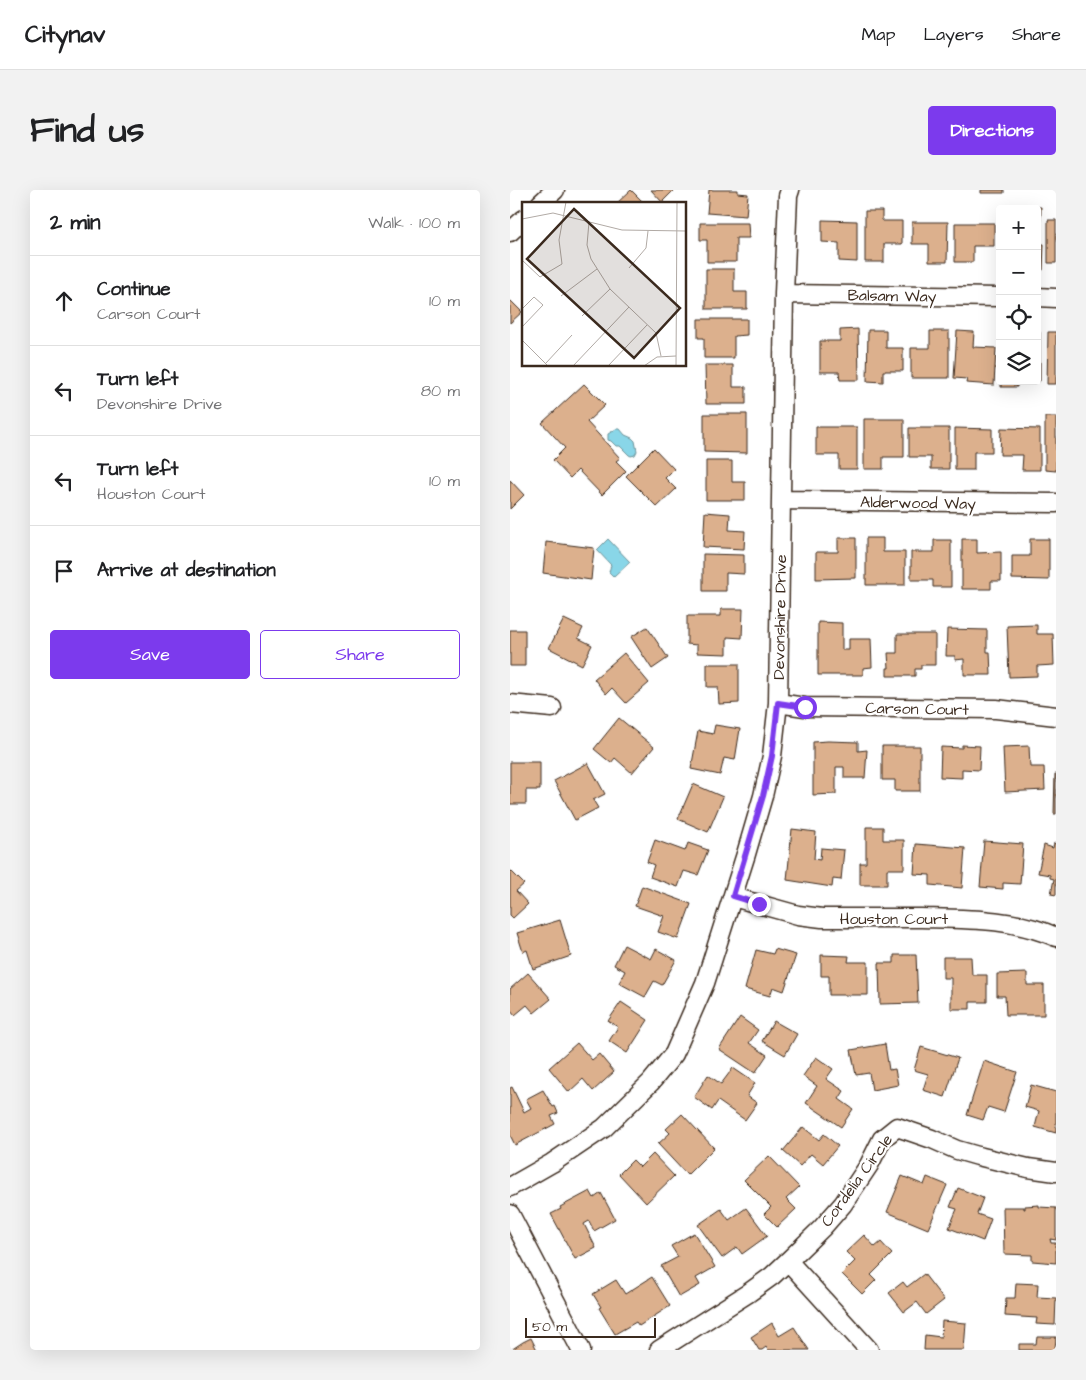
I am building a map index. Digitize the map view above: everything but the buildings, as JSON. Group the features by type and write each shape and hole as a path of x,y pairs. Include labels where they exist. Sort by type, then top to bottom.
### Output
{"street":[{"path":"542,202 555,190"},
{"name":"Devonshire Drive","path":"510,1188 552,1163 604,1128 651,1082 674,1054 705,983 763,796 772,756 778,703 784,294 788,196 790,190"},
{"path":"510,232 522,221"},
{"name":"Balsam Way","path":"784,294 996,297"},
{"path":"1041,297 1056,298"},
{"name":"Alderwood Way","path":"781,500 1056,504"},
{"name":"Carson Court","path":"778,703 805,707 996,709 1056,716"},
{"path":"510,704 552,708"},
{"name":"Houston Court","path":"733,896 798,916 822,918 973,918 1004,922 1048,933 1056,937"},
{"name":"Cordelia Circle","path":"659,1350 747,1294 772,1276 788,1261 822,1228 843,1204 869,1165 882,1139 896,1126 957,1150 1028,1168 1056,1172"},
{"path":"510,1214 580,1350"},
{"path":"788,1261 870,1350"}],"water":[{"path":"616,429 620,429 625,435 635,441 637,451 635,455 629,455 620,446 616,446 608,440 608,434"},
{"path":"608,539 630,562 614,577 609,572 611,565 597,550"}],"route":[{"path":"759,904 733,896 763,796 772,756 778,703 805,707"}]}
